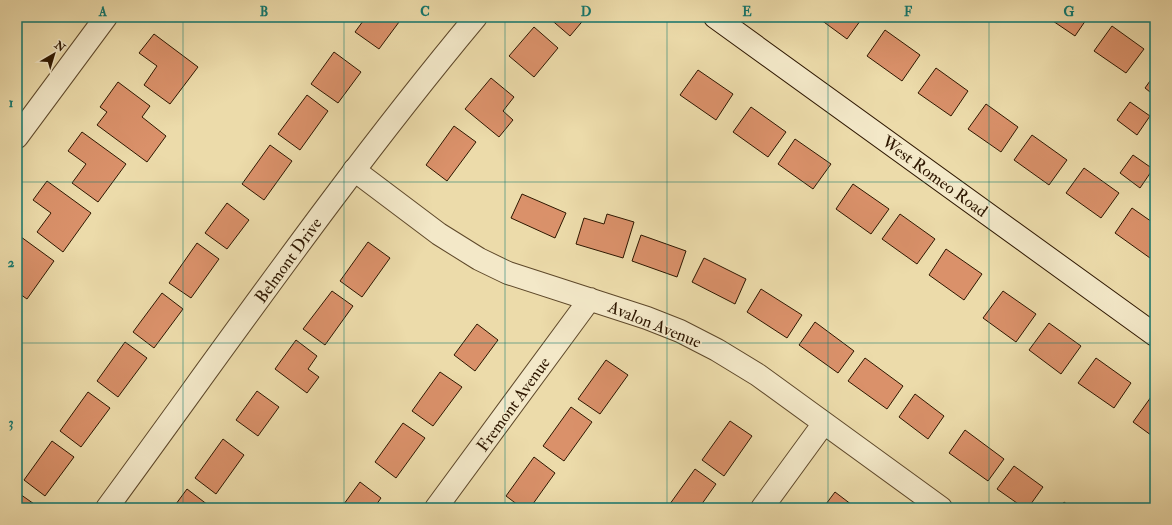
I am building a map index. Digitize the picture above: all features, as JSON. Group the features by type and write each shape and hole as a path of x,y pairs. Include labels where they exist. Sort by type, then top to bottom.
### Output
{"street":[{"path":"17,137 106,17"},
{"name":"Belmont Drive","path":"108,508 354,170 440,60 476,17"},
{"name":"West Romeo Road","path":"715,17 1155,335"},
{"name":"Avalon Avenue","path":"354,170 439,234 479,258 508,273 647,318 680,331 717,350 758,376 941,508"},
{"name":"Fremont Avenue","path":"436,508 590,299"},
{"path":"762,508 824,423"}],"building":[{"path":"366,17 402,18 379,49 355,32"},
{"path":"548,17 586,17 570,36"},
{"path":"817,17 863,17 847,39"},
{"path":"1047,17 1088,17 1075,36"},
{"path":"1112,26 1144,49 1126,73 1094,51"},
{"path":"534,27 558,48 534,77 509,56"},
{"path":"885,30 920,55 902,81 867,56"},
{"path":"154,34 198,67 170,104 144,85 157,66 139,53"},
{"path":"334,52 361,72 338,103 311,84"},
{"path":"936,68 968,91 951,116 918,93"},
{"path":"698,70 733,94 716,120 680,95"},
{"path":"1155,74 1155,96 1145,88"},
{"path":"491,78 514,97 503,111 513,120 499,137 465,109"},
{"path":"118,82 150,106 142,117 166,136 147,162 97,125 107,112 100,107"},
{"path":"307,95 328,111 300,150 278,134"},
{"path":"1130,102 1150,116 1137,135 1117,120"},
{"path":"986,104 1018,127 1001,152 968,129"},
{"path":"751,107 786,132 768,157 733,132"},
{"path":"454,126 476,142 447,181 426,165"},
{"path":"82,132 126,164 98,202 72,183 86,164 68,151"},
{"path":"1032,135 1067,160 1049,185 1014,160"},
{"path":"795,139 831,164 813,189 778,164"},
{"path":"270,145 292,161 264,200 242,184"},
{"path":"1133,155 1153,169 1140,188 1120,173"},
{"path":"1084,168 1119,193 1101,218 1066,193"},
{"path":"47,181 91,213 63,252 37,232 51,213 33,200"},
{"path":"853,184 889,209 871,234 836,209"},
{"path":"522,194 566,213 555,238 511,218"},
{"path":"227,203 249,220 227,249 205,233"},
{"path":"1132,208 1155,224 1155,251 1150,258 1115,233"},
{"path":"607,214 634,222 623,258 576,244 584,218 604,224"},
{"path":"900,214 935,239 917,264 882,239"},
{"path":"17,234 54,261 27,299 17,292"},
{"path":"641,235 686,251 677,277 632,261"},
{"path":"368,242 390,258 362,297 340,281"},
{"path":"197,243 219,259 191,298 169,283"},
{"path":"946,249 982,274 964,300 929,275"},
{"path":"704,258 746,279 735,304 692,282"},
{"path":"761,289 802,315 787,338 747,312"},
{"path":"332,291 353,306 325,345 303,329"},
{"path":"1003,291 1036,314 1016,342 983,318"},
{"path":"162,293 183,309 154,348 133,332"},
{"path":"815,322 854,351 838,373 799,345"},
{"path":"1049,323 1081,346 1061,374 1029,350"},
{"path":"477,324 498,340 475,371 454,355"},
{"path":"296,340 317,356 308,369 319,377 307,393 275,369"},
{"path":"125,342 147,358 118,397 97,381"},
{"path":"865,358 903,386 887,409 848,381"},
{"path":"1096,358 1131,383 1114,408 1078,383"},
{"path":"606,360 628,375 600,414 578,399"},
{"path":"440,372 462,387 433,426 412,411"},
{"path":"257,391 279,407 258,436 236,420"},
{"path":"88,392 110,408 81,447 60,431"},
{"path":"915,394 944,416 928,439 899,417"},
{"path":"1151,397 1155,400 1155,438 1133,422"},
{"path":"571,407 592,422 564,461 543,446"},
{"path":"730,421 752,436 724,476 702,460"},
{"path":"403,423 425,438 396,478 375,462"},
{"path":"965,430 1004,459 988,481 949,453"},
{"path":"223,439 244,455 216,494 195,478"},
{"path":"52,441 74,457 45,496 24,480"},
{"path":"534,457 555,473 530,508 522,508 506,496"},
{"path":"1014,466 1043,487 1028,508 1024,508 997,489"},
{"path":"695,469 716,484 699,508 667,508"},
{"path":"360,482 381,498 374,508 341,508"},
{"path":"187,489 208,505 206,508 173,508"},
{"path":"17,492 37,506 36,508 17,508"},
{"path":"835,492 856,508 823,508"},
{"path":"1064,502 1072,508 1060,508"}]}
